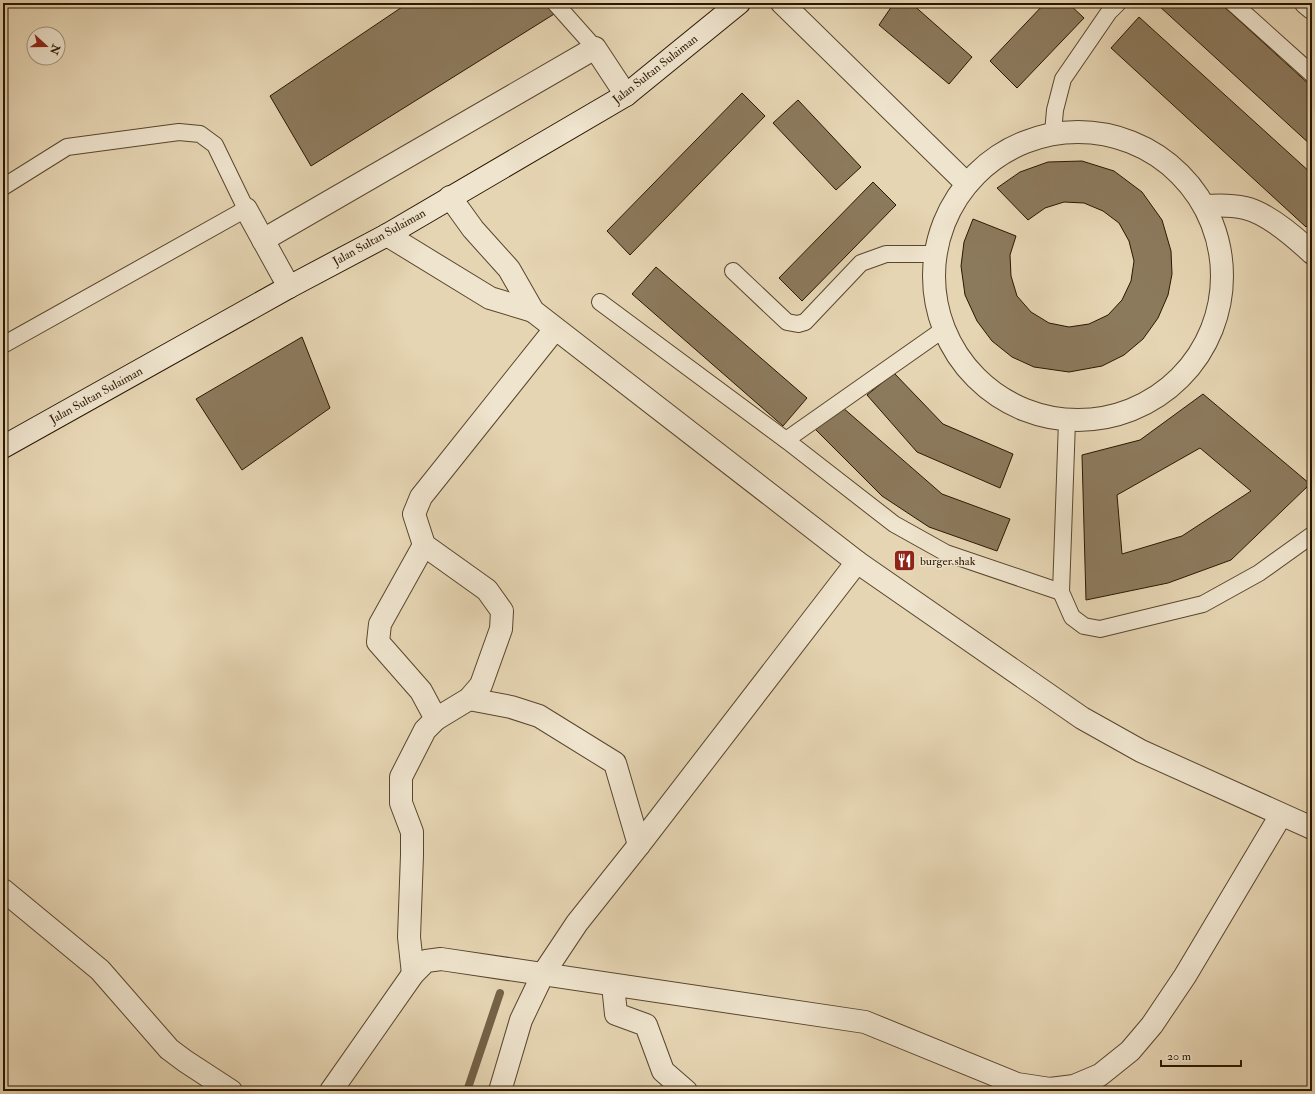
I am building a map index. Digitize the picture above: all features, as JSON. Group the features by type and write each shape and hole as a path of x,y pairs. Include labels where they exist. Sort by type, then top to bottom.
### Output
{"street":[{"name":"Jalan Sultan Sulaiman","path":"3,447 289,287 387,235 626,95 739,3"},
{"path":"782,3 967,184"},
{"path":"1306,3 1312,8"},
{"path":"263,240 595,48 626,95"},
{"path":"1083,131 1112,135 1140,145 1166,161 1188,181 1205,206 1218,238 1223,272 1219,306 1208,339 1189,368 1164,392 1134,410 1101,419 1067,421 1028,412 992,393 964,364 944,329 936,298 934,279 936,254 947,217 967,184 991,161 1021,144 1053,133 1083,131"},
{"path":"450,197 508,270 532,311"},
{"path":"1205,206 1220,205 1246,208 1269,219 1312,253"},
{"path":"246,209 289,287"},
{"path":"387,235 490,298 532,311 858,562 1082,718 1141,751 1312,828"},
{"path":"413,974 410,937 412,832 401,803 401,777 425,730 436,719 469,699 481,685 501,629 502,611 488,590 424,545 414,514 421,497 555,329"},
{"path":"424,545 380,624 378,642 421,691 436,719"},
{"path":"500,1091 521,1020 543,974 577,923 858,562"},
{"path":"469,699 511,707 539,716 615,763 639,845"},
{"path":"331,1091 413,974 426,961 441,959 865,1022 1017,1084 1050,1089 1074,1086 1100,1075 1130,1051 1152,1025 1185,976 1281,815"},
{"path":"3,890 100,970 169,1049 184,1062 231,1091"},
{"path":"613,985 616,1014 646,1025 663,1071 686,1091"}],"lane":[{"path":"555,3 595,48"},
{"path":"1233,3 1312,74"},
{"path":"1053,133 1055,110 1063,79 1108,6"},
{"path":"3,187 67,147 179,132 200,134 215,145 246,209 3,345"},
{"path":"734,271 788,322 798,324 806,322 861,263 886,254 936,254"},
{"path":"600,302 786,440 894,524 946,553 1061,592"},
{"path":"786,440 944,329"},
{"path":"1067,421 1061,592 1072,616 1084,626 1100,629 1202,604 1258,573 1312,535"}],"building":[{"path":"408,3 549,3 559,11 311,166 270,96"},
{"path":"894,3 911,3 972,57 949,84 879,25"},
{"path":"1045,3 1068,3 1084,18 1017,88 990,61"},
{"path":"1161,3 1220,3 1312,87 1312,146 1158,5"},
{"path":"1139,17 1312,174 1312,220 1306,227 1111,48"},
{"path":"742,93 765,116 630,255 607,231"},
{"path":"798,100 861,167 836,190 773,123"},
{"path":"1082,161 1114,171 1142,192 1162,220 1171,251 1172,274 1168,295 1158,318 1143,339 1124,355 1102,366 1069,372 1034,367 1012,357 992,341 977,321 965,295 961,266 964,242 973,219 1016,236 1010,255 1011,276 1017,296 1031,312 1049,323 1069,327 1089,324 1108,315 1122,300 1131,281 1134,261 1129,241 1119,223 1103,211 1084,203 1064,202 1045,208 1028,220 997,188 1020,172 1048,162"},
{"path":"873,182 896,205 802,301 779,278"},
{"path":"656,267 807,398 783,426 632,294"},
{"path":"302,337 330,408 242,470 196,399"},
{"path":"894,373 943,424 1013,454 1000,488 917,452 867,395"},
{"path":"1203,394 1310,484 1231,560 1168,583 1086,600 1082,455 1140,440","holes":["1200,448 1251,491 1182,536 1122,554 1117,495"]},
{"path":"842,407 942,494 1010,519 997,551 929,527 882,496 814,428"}],"waterway":[{"path":"467,1091 500,993"}],"place":[{"name":"burger shak","path":"904,561"}]}
